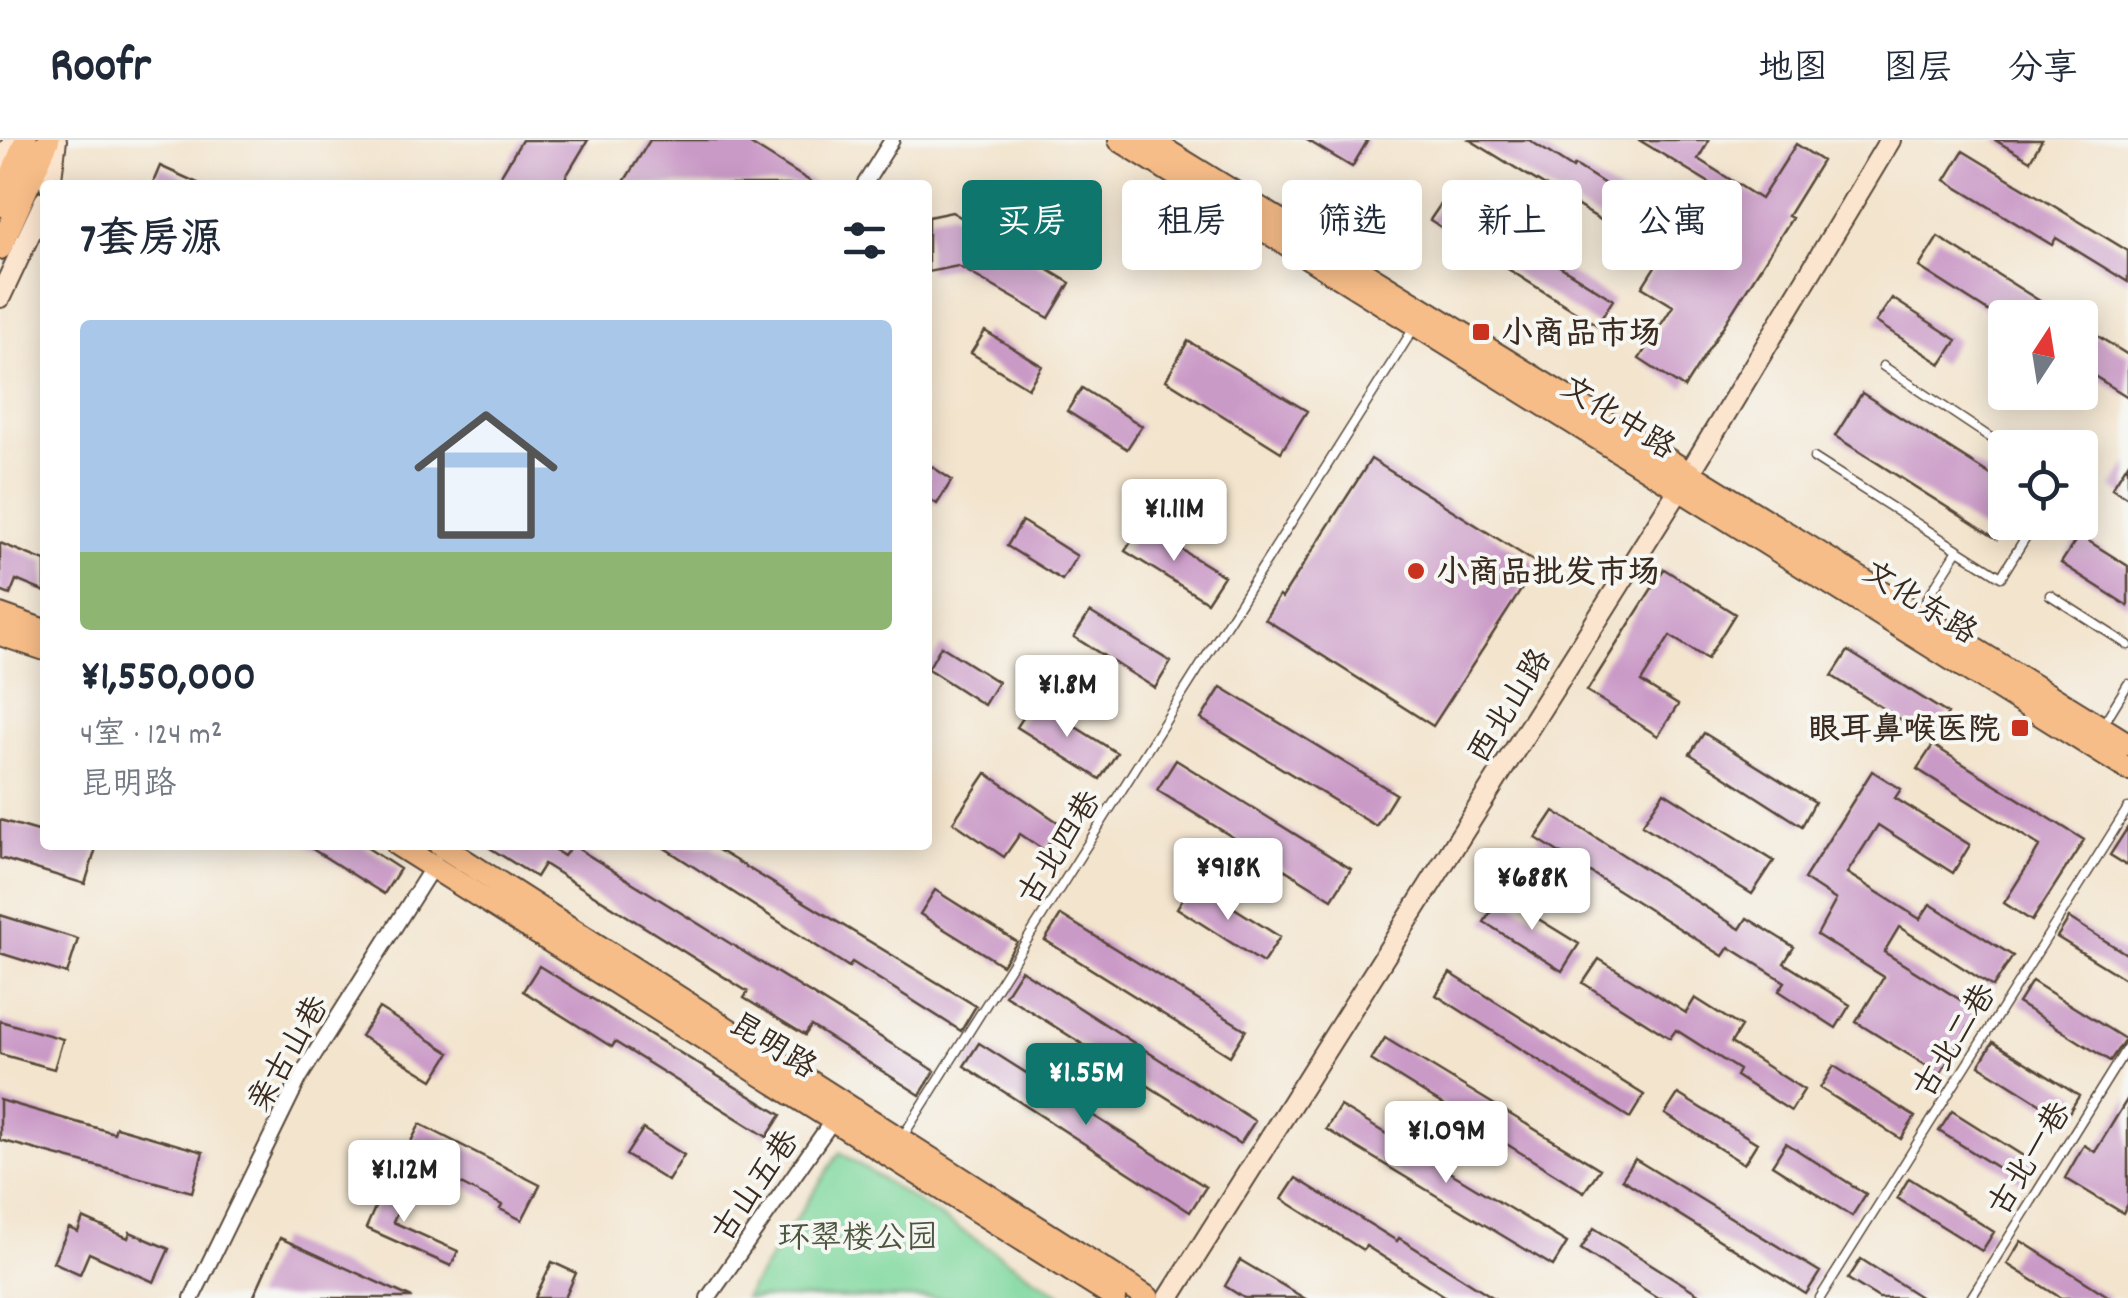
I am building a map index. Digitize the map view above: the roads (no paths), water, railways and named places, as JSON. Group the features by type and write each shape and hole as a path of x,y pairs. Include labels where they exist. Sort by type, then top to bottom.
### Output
{"main road":[{"path":"0,162 16,140"},
{"path":"0,205 26,140"},
{"path":"0,248 48,140"},
{"path":"51,180 56,140"},
{"name":"文化中路","path":"1120,140 1415,326 1684,482"},
{"path":"1149,140 1684,482 1917,614 2128,744"},
{"name":"西北山路","path":"1169,1298 1684,482 1890,140"},
{"path":"0,297 40,212"},
{"name":"文化东路","path":"1684,482 2128,769"},
{"path":"0,615 40,629"},
{"path":"0,634 40,647"},
{"name":"昆明路","path":"441,851 1115,1298"},
{"name":"昆明路","path":"838,1112 900,1140 1148,1298"}],"street":[{"path":"867,180 892,140"},
{"name":"亲古山巷","path":"192,1298 300,1076 441,851"},
{"name":"古山五巷","path":"708,1298 838,1112"}],"lane":[{"name":"古北四巷","path":"900,1140 1415,326"},
{"path":"1882,366 1988,436"},
{"path":"1814,458 2001,577 2024,540"},
{"path":"1917,614 1958,550"},
{"path":"2050,595 2128,645"},
{"path":"2101,727 2128,684"},
{"name":"古北二巷","path":"1820,1298 2128,808"},
{"name":"古北一巷","path":"1971,1298 2128,1046"}],"place":[{"name":"小商品市场","path":"1481,332"},
{"name":"小商品批发市场","path":"1416,571"},
{"name":"眼耳鼻喉医院","path":"2020,728"}],"park label":[{"name":"环翠楼公园","path":"858,1236"}]}
